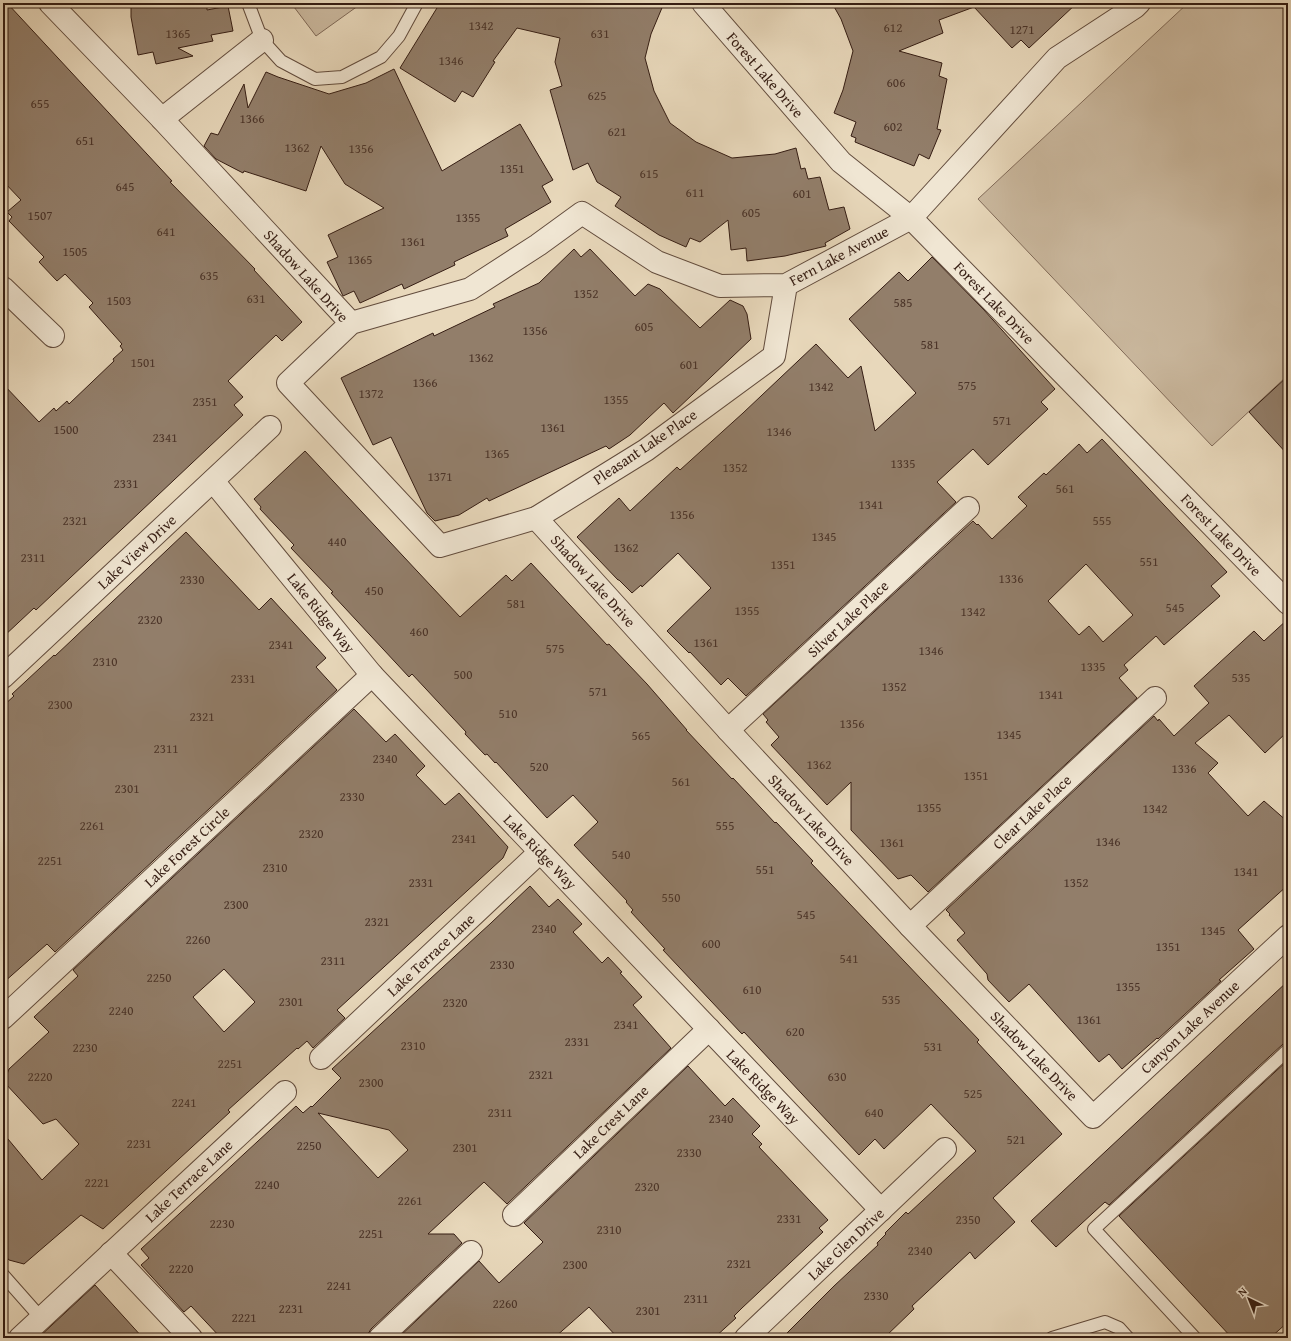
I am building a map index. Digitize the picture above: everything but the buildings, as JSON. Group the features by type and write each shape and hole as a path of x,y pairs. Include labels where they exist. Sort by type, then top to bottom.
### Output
{"street":[{"name":"Shadow Lake Drive","path":"50,3 162,119 351,323 288,383 440,546"},
{"name":"Forest Lake Drive","path":"703,3 841,162 911,218 1288,603"},
{"name":"Fern Lake Avenue","path":"351,323 470,289 538,245 582,213 656,262 720,286 786,285 911,218 1057,58 1139,3"},
{"path":"162,119 262,40"},
{"name":"Pleasant Lake Place","path":"440,546 536,518 646,450 774,356 786,285"},
{"path":"3,288 53,336"},
{"name":"Lake View Drive","path":"3,677 270,427"},
{"name":"Lake Ridge Way","path":"212,481 372,675 881,1210"},
{"name":"Silver Lake Place","path":"728,730 968,508"},
{"name":"Shadow Lake Drive","path":"536,518 728,730 910,926 1092,1117"},
{"name":"Lake Forest Circle","path":"3,1018 372,675"},
{"name":"Clear Lake Place","path":"910,926 1155,698"},
{"name":"Lake Terrace Lane","path":"321,1058 540,852"},
{"name":"Canyon Lake Avenue","path":"1092,1117 1288,936"},
{"name":"Lake Crest Lane","path":"514,1215 709,1030"},
{"name":"Lake Terrace Lane","path":"20,1338 285,1092"},
{"name":"Lake Glen Drive","path":"746,1338 945,1149"},
{"path":"380,1338 471,1252"},
{"path":"111,1253 192,1338"}],"lane":[{"path":"248,3 262,40 281,61 315,79 342,77 381,57 399,36 417,3"},
{"path":"1195,1338 1094,1229 1288,1050"},
{"path":"3,1275 41,1318"},
{"path":"1052,1338 1105,1322 1119,1328 1128,1338"}],"shaded area":[{"path":"291,3 362,3 316,36"},
{"path":"1188,3 1288,3 1288,375 1212,446 978,199"}]}
